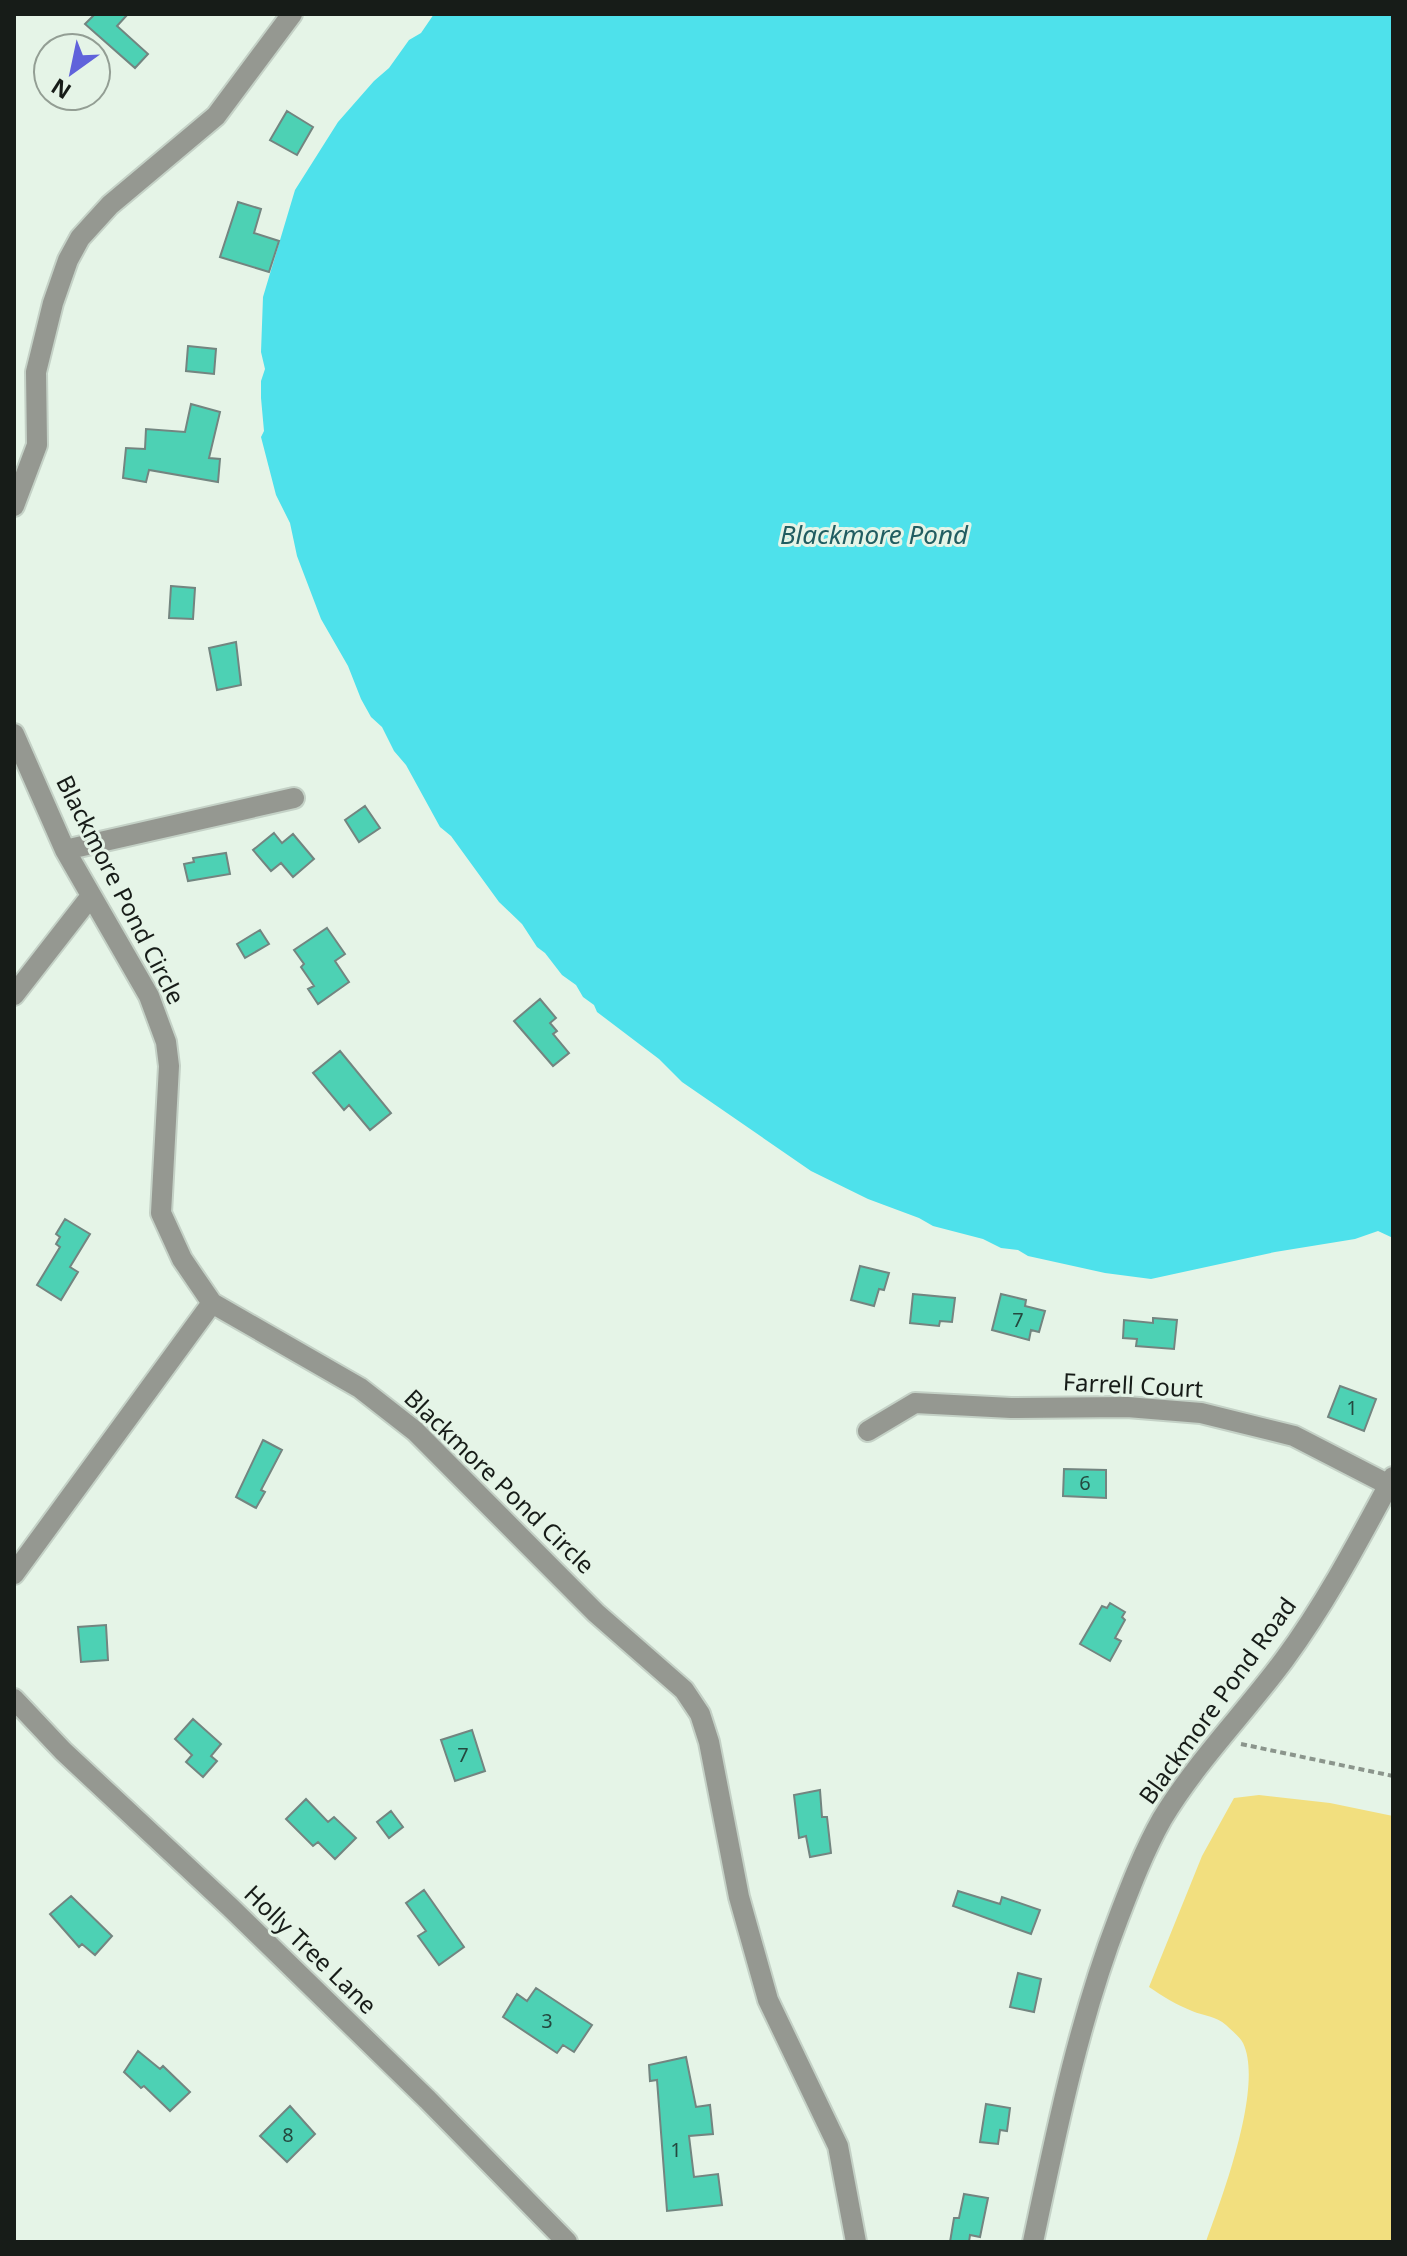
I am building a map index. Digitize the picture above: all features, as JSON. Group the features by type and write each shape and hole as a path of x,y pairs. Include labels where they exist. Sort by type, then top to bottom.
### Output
{"street":[{"path":"14,506 37,445 36,372 53,303 68,260 80,238 110,205 216,116 292,14"},
{"name":"Blackmore Pond Circle","path":"14,734 65,850 142,984 159,1020 169,1066 161,1213 182,1259 212,1303 360,1388 415,1431 596,1613 684,1690 700,1714 709,1742 739,1897 768,2000 838,2146 856,2242"},
{"path":"65,850 294,798"},
{"path":"14,995 91,896"},
{"path":"14,1574 212,1303"},
{"name":"Farrell Court","path":"868,1431 915,1403 1011,1408 1127,1407 1201,1413 1294,1436 1391,1481"},
{"name":"Blackmore Pond Road","path":"1033,2242 1063,2100 1100,1965 1147,1848 1194,1770 1287,1656 1329,1592 1391,1481"},
{"name":"Holly Tree Lane","path":"14,1699 63,1751 230,1907 428,2100 567,2242"}],"path":[{"path":"1219,1740 1393,1776"}],"shaded area":[{"path":"1259,1795 1330,1803 1393,1816 1393,2242 1206,2242 1245,2113 1248,2062 1242,2041 1222,2022 1181,2006 1149,1987 1202,1856 1234,1798"}],"water":[{"name":"Blackmore Pond","path":"434,14 1393,14 1393,1238 1378,1231 1355,1239 1275,1252 1151,1279 1105,1273 1028,1256 1018,1250 1001,1248 983,1239 933,1226 868,1199 811,1171 682,1082 659,1059 597,1012 576,985 562,975 537,947 522,924 499,902 451,836 440,827 406,765 394,751 382,727 371,717 348,666 321,619 297,556 290,523 276,495 261,437 264,431 261,381 265,369 261,352 263,297 295,190 338,122 389,68 409,40 421,33"}],"building":[{"path":"95,14 128,14 117,26 148,54 135,68 112,48 112,32 94,32 85,24"},
{"path":"287,111 313,127 297,155 270,140"},
{"path":"238,202 261,209 254,233 279,241 269,272 220,257"},
{"path":"188,346 216,349 214,374 186,371"},
{"path":"191,404 220,412 209,458 220,459 218,482 149,470 146,482 123,478 126,448 145,449 146,429 185,432"},
{"path":"171,586 195,588 193,619 169,618"},
{"path":"236,642 241,685 217,690 209,648"},
{"path":"365,806 380,828 359,842 345,820"},
{"path":"274,833 282,843 293,834 314,859 293,877 281,863 271,871 253,850"},
{"path":"226,853 230,874 188,881 184,864 194,862 193,858"},
{"path":"327,928 345,954 335,961 349,982 318,1004 308,989 314,986 294,950"},
{"path":"260,930 269,944 245,958 237,944"},
{"path":"540,999 556,1018 550,1023 557,1031 553,1034 569,1053 553,1066 514,1021"},
{"path":"340,1051 391,1113 370,1130 349,1105 344,1110 313,1073"},
{"path":"65,1219 90,1234 70,1267 78,1272 61,1300 37,1285 60,1247 56,1244 60,1237 56,1234"},
{"path":"860,1266 889,1273 884,1290 879,1289 874,1306 851,1300"},
{"path":"913,1294 955,1298 952,1322 940,1321 939,1326 910,1323"},
{"path":"1001,1294 1026,1300 1025,1306 1045,1311 1039,1332 1031,1330 1029,1340 992,1330"},
{"path":"1153,1318 1177,1320 1174,1349 1136,1346 1137,1339 1123,1338 1124,1320 1153,1323"},
{"path":"1340,1386 1376,1399 1364,1431 1328,1417"},
{"path":"263,1440 282,1450 261,1490 265,1492 256,1508 236,1497"},
{"path":"1064,1469 1106,1470 1106,1498 1063,1496"},
{"path":"1110,1603 1125,1612 1122,1617 1125,1620 1115,1638 1121,1641 1110,1661 1080,1644 1102,1606 1107,1608"},
{"path":"106,1625 108,1660 81,1662 78,1627"},
{"path":"193,1719 221,1744 211,1756 217,1761 203,1777 186,1762 192,1755 175,1739"},
{"path":"472,1730 485,1771 455,1781 441,1740"},
{"path":"820,1790 822,1817 827,1817 831,1853 810,1857 806,1836 799,1838 794,1795"},
{"path":"306,1799 328,1822 334,1817 356,1838 335,1859 318,1842 313,1846 286,1819"},
{"path":"391,1811 403,1827 389,1838 377,1822"},
{"path":"424,1890 464,1947 439,1965 418,1936 426,1931 406,1903"},
{"path":"958,1891 1000,1904 1002,1897 1040,1910 1031,1934 953,1906"},
{"path":"71,1896 112,1936 95,1955 82,1944 79,1947 50,1914"},
{"path":"1018,1973 1041,1979 1034,2012 1010,2007"},
{"path":"536,1988 592,2025 574,2052 563,2045 557,2053 503,2017 517,1994 527,2001"},
{"path":"138,2051 160,2069 163,2066 190,2092 170,2111 124,2072"},
{"path":"686,2057 696,2107 710,2105 713,2134 689,2136 694,2177 718,2174 722,2205 667,2211 657,2080 650,2081 649,2065"},
{"path":"986,2104 1010,2108 1007,2131 1000,2130 998,2144 980,2142"},
{"path":"290,2106 315,2134 287,2162 260,2136"},
{"path":"964,2194 988,2198 980,2237 970,2235 969,2242 950,2242 954,2218 959,2218"}]}
